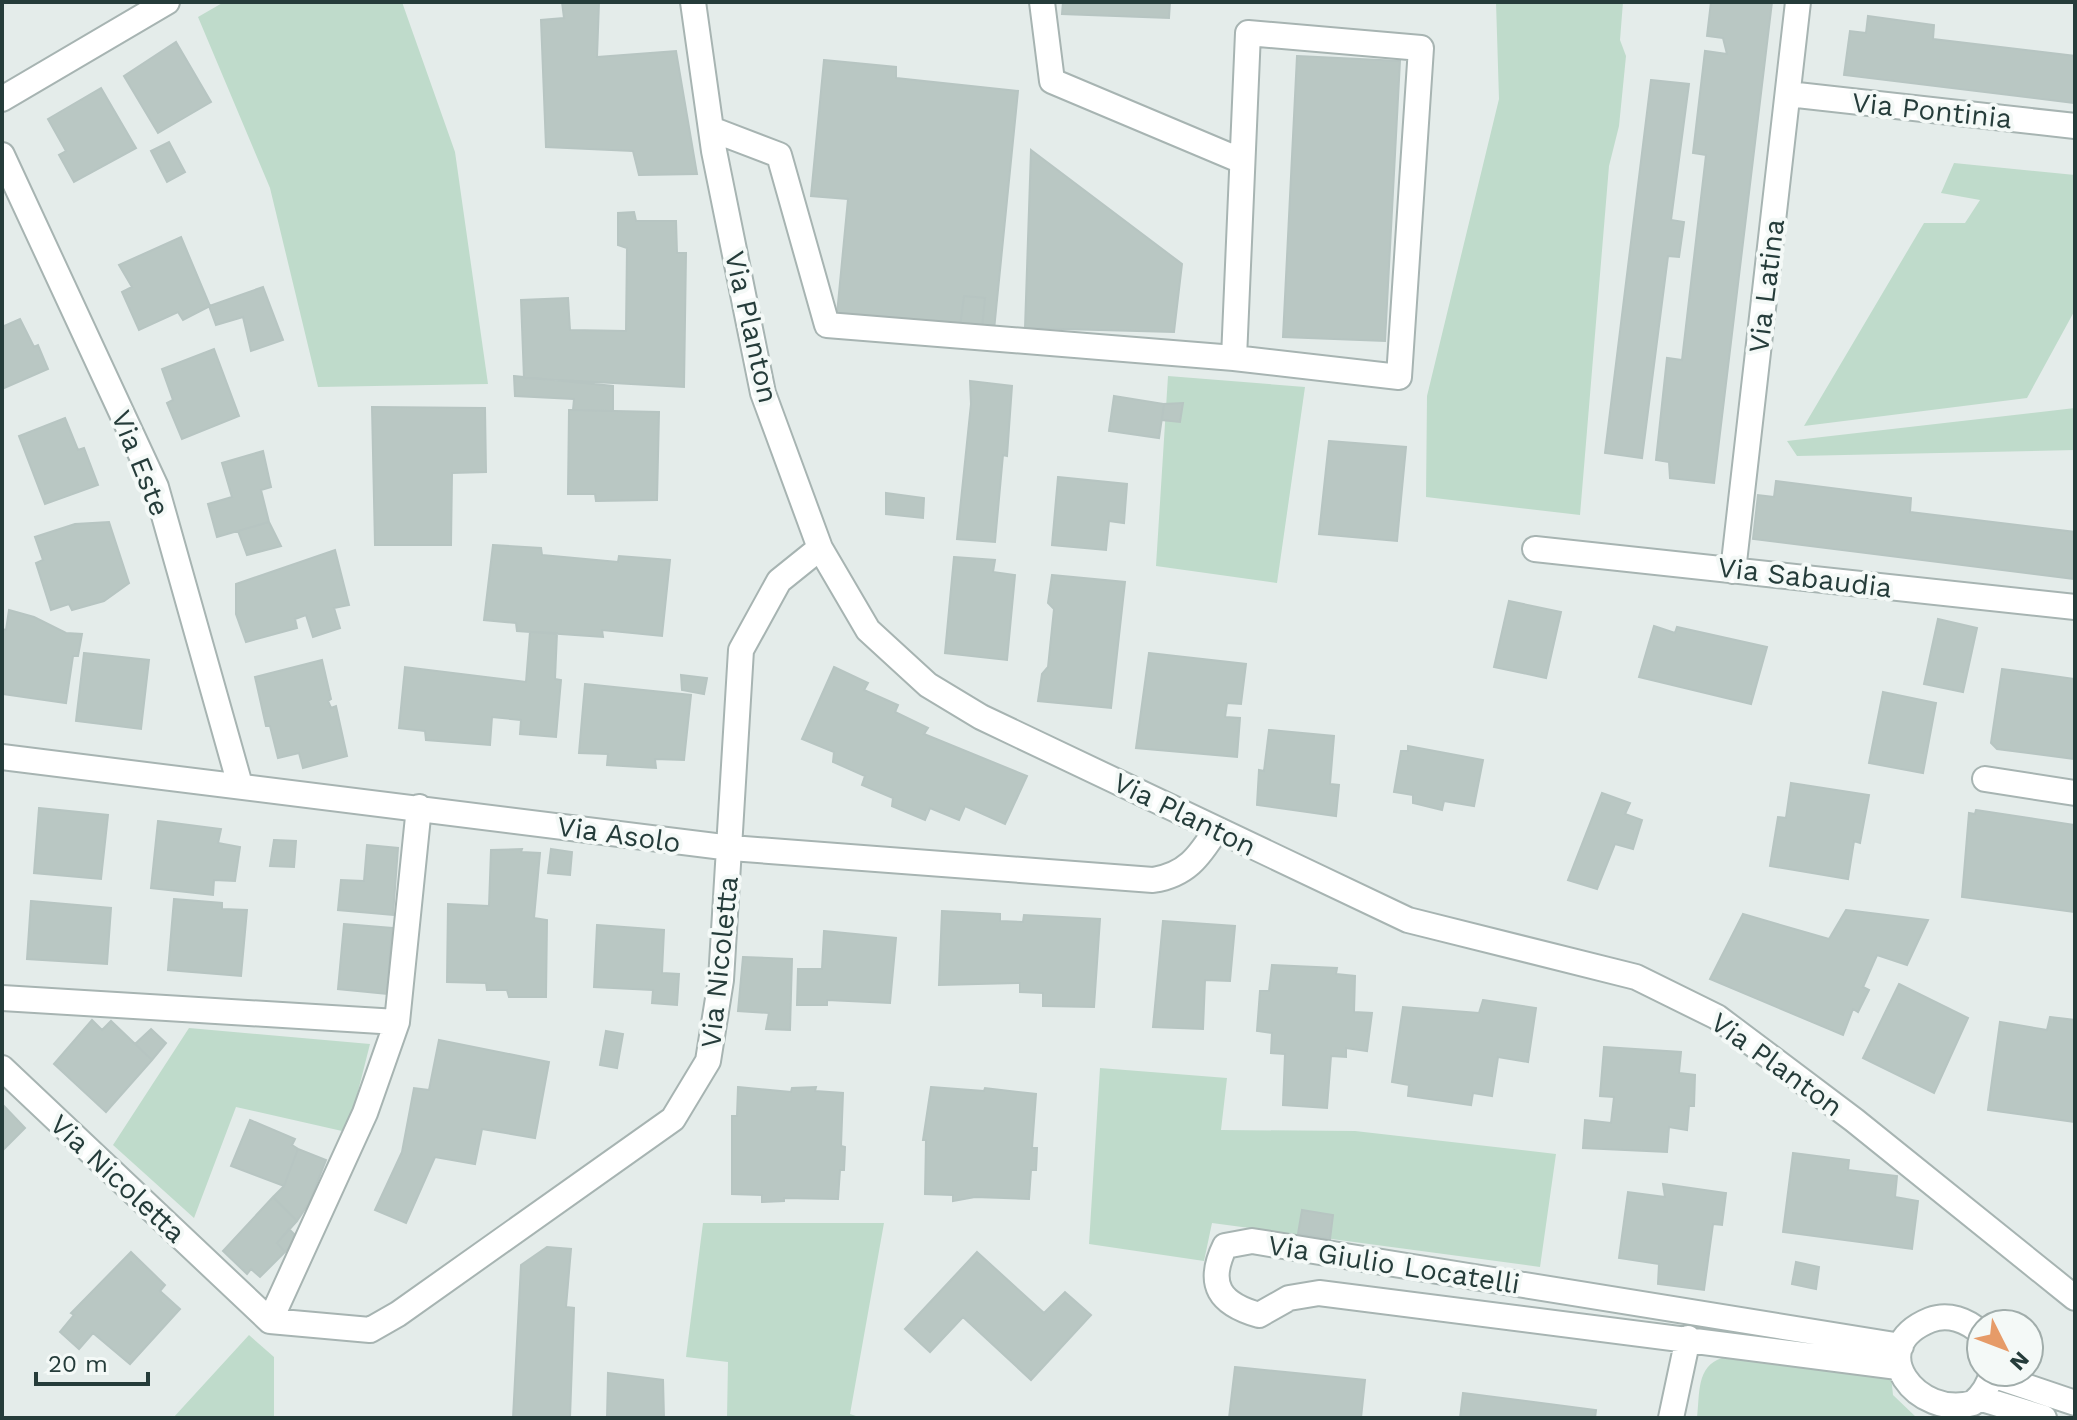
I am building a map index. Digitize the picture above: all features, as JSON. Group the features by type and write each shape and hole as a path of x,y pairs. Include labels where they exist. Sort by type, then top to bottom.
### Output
{"street":[{"path":"2,99 167,2"},
{"name":"Via Planton","path":"693,2 711,129 763,393 820,548 868,630 928,685 981,717 1408,920 1636,977 1717,1017 1854,1120 2075,1298"},
{"path":"1042,2 1052,81 1242,161"},
{"name":"Via Latina","path":"1733,571 1798,2"},
{"path":"711,129 779,155 827,325 1234,358 1399,377 1421,48 1248,33 1234,358"},
{"name":"Via Pontinia","path":"1788,94 2075,126"},
{"name":"Via Este","path":"2,155 156,487 240,785"},
{"name":"Via Nicoletta","path":"2,1068 270,1321 370,1330 398,1314 673,1119 708,1061 721,980 741,650 779,581 820,548"},
{"name":"Via Sabaudia","path":"1535,549 2075,607"},
{"name":"Via Asolo","path":"2,757 731,848 1153,880 1181,874 1198,858 1216,830"},
{"path":"1985,779 2075,793"},
{"path":"270,1321 365,1113 397,1022 419,807"},
{"path":"2,998 397,1022"},
{"name":"Via Giulio Locatelli","path":"1252,1241 1899,1357 1688,1338 1319,1293 1289,1298 1259,1315 1235,1308 1217,1288 1215,1267 1225,1246 1252,1241"},
{"path":"1965,1322 1936,1317 1922,1323 1899,1357 1908,1395 1934,1415 1966,1408 1979,1398 1984,1388"},
{"path":"1671,1418 1688,1338"},
{"path":"2032,1388 2075,1403"},
{"path":"1979,1398 2044,1418"}],"green space":[{"path":"224,2 402,2 455,152 488,384 318,387 270,188 198,17"},
{"path":"1496,2 1623,2 1620,40 1626,56 1619,126 1609,166 1580,515 1426,497 1427,396 1499,99"},
{"path":"1954,163 2075,175 2075,310 2027,398 1804,426 1924,223 1965,223 1980,200 1941,193"},
{"path":"1168,376 1305,387 1277,583 1156,566"},
{"path":"2075,408 2075,450 1797,456 1787,441"},
{"path":"189,1028 370,1044 353,1111 342,1131 236,1107 194,1218 113,1145"},
{"path":"1100,1068 1227,1078 1221,1130 1355,1131 1556,1154 1540,1267 1212,1223 1204,1261 1089,1244"},
{"path":"703,1223 884,1223 850,1414 862,1418 727,1418 728,1362 686,1357"},
{"path":"249,1335 274,1357 274,1418 173,1418"},
{"path":"1722,1358 1891,1376 1893,1395 1917,1418 1697,1418 1703,1374"}],"building":[{"path":"562,2 599,2 597,57 676,51 697,174 639,175 633,151 546,147 541,20 564,18"},
{"path":"1063,2 1170,2 1169,18 1062,14"},
{"path":"1711,2 1772,2 1714,483 1670,478 1669,462 1656,460 1667,358 1682,360 1706,155 1693,153 1705,51 1727,54 1723,38 1707,36"},
{"path":"1868,16 1934,25 1933,39 2075,56 2075,103 1844,75 1850,31 1866,33"},
{"path":"176,42 211,102 158,133 124,76"},
{"path":"1297,56 1400,61 1385,341 1283,337"},
{"path":"824,60 896,67 896,78 1018,91 994,330 982,329 985,298 964,296 960,327 837,314 848,199 811,196"},
{"path":"1651,80 1689,84 1671,220 1684,222 1679,257 1668,256 1642,458 1605,453"},
{"path":"101,88 136,148 74,182 59,155 66,151 48,119"},
{"path":"169,142 185,172 167,182 151,151"},
{"path":"1031,150 1182,264 1174,332 1025,328"},
{"path":"634,212 636,221 676,221 677,253 686,253 684,387 524,378 521,300 568,298 570,330 626,331 627,248 618,245 618,213"},
{"path":"181,237 210,306 183,320 178,312 139,330 122,292 132,287 119,265"},
{"path":"263,287 283,340 251,351 243,317 216,325 209,306"},
{"path":"964,296 985,298 982,329 960,327"},
{"path":"20,319 34,347 38,345 48,369 2,389 2,327"},
{"path":"214,349 239,416 182,439 167,403 173,400 162,369"},
{"path":"514,376 613,386 613,411 573,410 574,399 515,396"},
{"path":"970,381 1012,386 1007,456 1003,455 995,542 957,539 971,404"},
{"path":"1114,396 1164,404 1159,438 1109,431"},
{"path":"1183,403 1180,422 1162,420 1164,404"},
{"path":"372,407 485,408 486,472 452,473 451,545 375,545"},
{"path":"569,410 659,412 657,500 596,501 595,494 568,494"},
{"path":"65,418 78,450 84,448 98,485 45,504 19,436"},
{"path":"1329,441 1406,447 1397,541 1319,534"},
{"path":"263,451 271,487 261,490 269,522 217,537 208,504 232,497 222,463"},
{"path":"1058,477 1127,484 1124,523 1109,521 1106,550 1052,545"},
{"path":"1776,481 1911,498 1910,512 2075,532 2075,579 1753,539 1758,495 1774,497"},
{"path":"886,493 924,498 923,518 886,514"},
{"path":"109,522 129,583 104,601 72,610 69,604 51,610 36,563 43,560 35,537 75,524"},
{"path":"269,522 281,546 247,555 238,531"},
{"path":"493,545 541,548 542,555 618,562 619,556 670,560 662,636 602,630 603,637 517,631 516,623 484,620"},
{"path":"335,550 349,605 334,608 340,628 313,637 306,615 295,619 297,628 246,642 236,614 236,584"},
{"path":"954,557 995,560 993,572 1015,575 1007,660 945,653"},
{"path":"1052,575 1125,582 1111,708 1038,701 1042,674 1048,667 1054,609 1048,603"},
{"path":"1509,601 1561,612 1546,678 1494,667"},
{"path":"9,610 34,617 66,633 82,634 78,656 73,656 66,703 2,694 2,629 6,630"},
{"path":"1938,619 1977,628 1963,692 1924,684"},
{"path":"1654,626 1675,633 1677,627 1767,647 1751,704 1639,677"},
{"path":"530,632 557,633 555,679 561,680 556,737 520,734 521,720 492,717 490,745 426,740 425,731 399,728 405,667 526,682"},
{"path":"84,653 149,660 141,729 76,721"},
{"path":"1149,653 1246,664 1241,704 1227,703 1225,717 1240,718 1237,757 1136,748"},
{"path":"322,660 331,699 328,701 331,708 336,706 347,756 303,768 299,753 278,758 270,726 266,726 255,677"},
{"path":"834,667 868,683 864,690 898,705 895,712 928,728 924,734 1027,776 1005,824 965,806 959,820 930,808 925,820 892,806 893,798 862,785 865,776 833,762 834,752 802,739"},
{"path":"2002,669 2075,679 2075,759 1997,749 1991,743"},
{"path":"681,675 707,678 704,694 682,690"},
{"path":"585,684 691,695 684,760 655,759 656,768 607,765 608,754 579,753"},
{"path":"1883,692 1936,703 1923,773 1869,763"},
{"path":"1269,730 1334,736 1330,784 1339,785 1336,816 1257,805 1259,770 1264,771"},
{"path":"1408,746 1483,760 1474,806 1444,801 1442,810 1413,803 1413,795 1394,792 1401,751 1408,751"},
{"path":"1791,783 1869,795 1860,843 1854,841 1848,879 1770,866 1778,817 1786,818"},
{"path":"1602,793 1630,803 1625,814 1642,820 1633,849 1615,844 1597,889 1568,880"},
{"path":"39,808 108,815 101,879 34,873"},
{"path":"1976,810 2075,825 2075,912 1962,897 1969,813 1975,814"},
{"path":"158,821 221,829 218,843 240,847 235,881 214,880 213,895 151,888"},
{"path":"274,840 296,841 294,867 270,866"},
{"path":"367,845 398,848 393,915 338,910 341,880 364,881"},
{"path":"522,849 521,852 540,853 534,918 547,920 546,997 509,997 507,990 487,990 486,983 447,982 448,904 489,906 491,850"},
{"path":"551,849 572,852 570,875 548,873"},
{"path":"174,899 222,903 222,909 247,910 241,976 168,970"},
{"path":"31,901 111,908 107,964 27,959"},
{"path":"1846,910 1928,920 1907,965 1877,955 1863,987 1869,990 1858,1012 1853,1009 1843,1035 1710,979 1743,914 1829,939"},
{"path":"942,911 1000,914 1000,921 1023,922 1024,915 1100,919 1094,1007 1043,1006 1043,993 1020,992 1020,983 939,985"},
{"path":"1163,921 1235,926 1230,981 1205,980 1203,1029 1153,1027"},
{"path":"344,924 392,928 387,994 338,989"},
{"path":"597,925 664,930 662,973 679,974 677,1005 652,1003 653,990 594,987"},
{"path":"824,931 896,938 890,1003 827,1000 827,1005 797,1005 798,969 822,969"},
{"path":"743,957 792,959 790,1030 766,1029 769,1013 738,1011"},
{"path":"1272,965 1337,968 1336,974 1355,976 1354,1012 1372,1013 1367,1051 1346,1048 1346,1057 1331,1056 1327,1108 1283,1105 1285,1054 1271,1053 1272,1033 1257,1031 1260,991 1269,991"},
{"path":"1899,984 1968,1018 1934,1093 1863,1058"},
{"path":"1483,1000 1536,1008 1528,1062 1498,1057 1492,1096 1473,1093 1471,1105 1408,1096 1409,1085 1392,1082 1403,1007 1479,1013"},
{"path":"2050,1017 2075,1020 2075,1122 1988,1110 2000,1022 2047,1030"},
{"path":"92,1020 102,1030 111,1021 152,1060 106,1112 54,1064"},
{"path":"151,1029 166,1043 152,1060 135,1044"},
{"path":"606,1031 623,1034 617,1068 600,1065"},
{"path":"439,1040 549,1062 535,1138 482,1129 475,1164 435,1157 406,1223 375,1210 402,1152 414,1088 429,1090"},
{"path":"1604,1047 1681,1052 1679,1073 1695,1075 1694,1106 1689,1106 1687,1130 1669,1127 1667,1152 1583,1148 1585,1120 1611,1123 1614,1097 1600,1096"},
{"path":"738,1087 791,1092 792,1088 816,1087 815,1091 843,1093 841,1146 845,1147 844,1170 840,1170 838,1199 784,1198 784,1201 762,1202 762,1195 732,1194 732,1116 737,1116"},
{"path":"931,1087 984,1091 985,1088 1036,1094 1032,1148 1037,1148 1036,1170 1031,1170 1029,1199 975,1197 953,1201 953,1195 925,1194 926,1140 923,1140"},
{"path":"2,1104 25,1128 2,1151"},
{"path":"250,1120 295,1139 292,1145 298,1149 284,1186 231,1166"},
{"path":"298,1149 326,1160 309,1203 297,1221 273,1197 284,1186"},
{"path":"1793,1153 1849,1160 1848,1170 1897,1176 1895,1197 1918,1201 1912,1249 1783,1232"},
{"path":"1663,1184 1726,1193 1722,1225 1713,1224 1704,1290 1658,1284 1659,1264 1619,1258 1628,1192 1665,1197"},
{"path":"273,1197 297,1221 277,1243 285,1252 260,1277 251,1269 247,1274 223,1251"},
{"path":"1302,1210 1333,1215 1330,1239 1298,1234"},
{"path":"289,1229 298,1238 285,1252 277,1243"},
{"path":"547,1247 571,1249 566,1307 574,1308 570,1418 513,1418 521,1265"},
{"path":"131,1252 165,1285 160,1291 180,1309 130,1364 93,1333 79,1349 60,1332 74,1315 71,1313"},
{"path":"977,1252 1044,1313 1065,1292 1091,1315 1031,1380 963,1317 930,1352 905,1329"},
{"path":"1796,1262 1819,1267 1816,1289 1792,1284"},
{"path":"1235,1367 1365,1380 1361,1418 1229,1418"},
{"path":"608,1373 663,1380 664,1418 607,1418"},
{"path":"1463,1393 1596,1410 1595,1418 1460,1418"}]}
